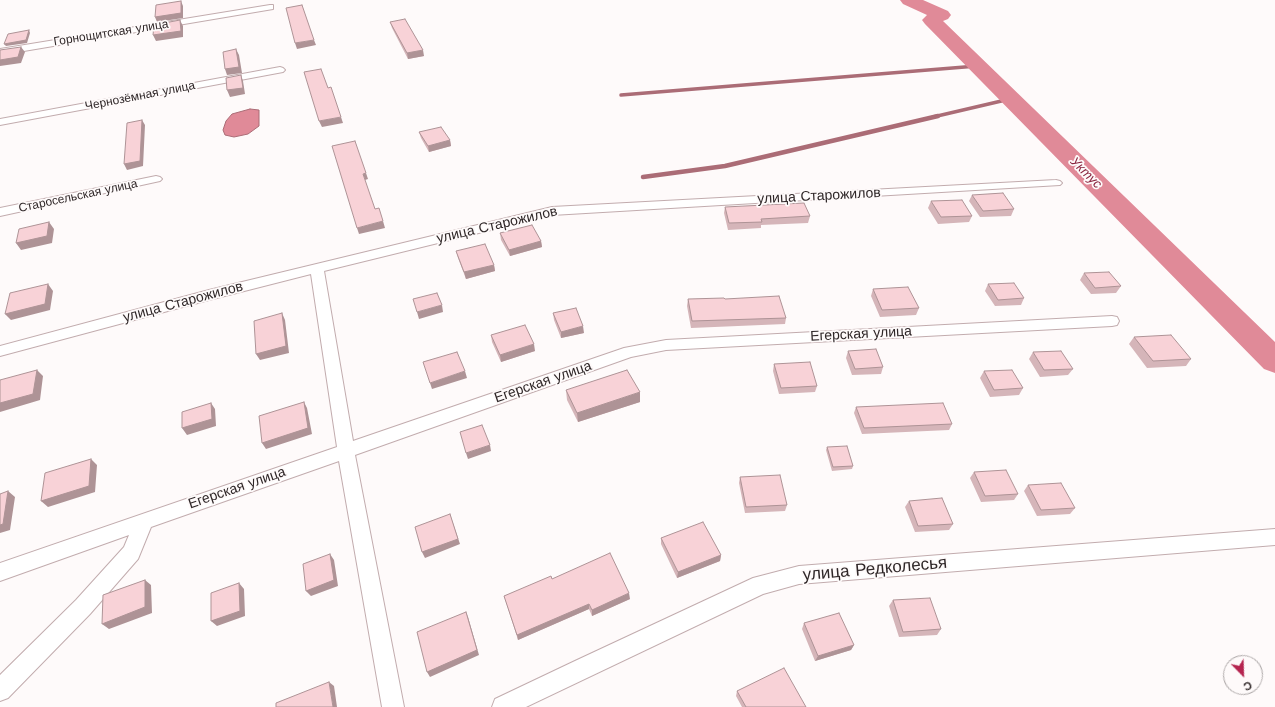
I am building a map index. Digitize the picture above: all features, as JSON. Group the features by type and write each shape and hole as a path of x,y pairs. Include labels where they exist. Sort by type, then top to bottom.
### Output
{"street":[{"name":"Горнощитская улица","path":"0,52 270,7"},
{"name":"Чернозёмная улица","path":"0,122 280,70"},
{"name":"Старосельская улица","path":"0,212 156,179"},
{"name":"улица Старожилов","path":"0,351 209,295 552,211 1056,183"},
{"path":"317,268 346,450 393,707"},
{"name":"Егерская улица","path":"0,572 145,520 629,352 666,345 1112,321"},
{"path":"0,690 83,607 131,553 145,520"},
{"name":"улица Редколесья","path":"503,707 760,585 798,575 1275,536"}],"shaded area":[{"path":"250,109 259,110 259,126 248,134 234,137 225,135 223,130 226,121 232,114"}],"building":[{"path":"181,1 181,13 155,17 156,5"},
{"path":"302,5 314,40 295,43 286,8"},
{"path":"405,19 423,50 407,53 390,22"},
{"path":"180,20 181,31 153,35 154,25"},
{"path":"29,30 26,40 4,44 8,34"},
{"path":"21,47 18,57 0,60 0,50"},
{"path":"236,49 239,67 225,69 223,52"},
{"path":"321,69 328,88 331,87 341,117 319,121 304,72"},
{"path":"241,75 243,88 227,90 226,78"},
{"path":"142,120 140,161 124,164 127,123"},
{"path":"441,127 450,140 428,146 419,132"},
{"path":"355,141 366,173 363,174 375,209 379,208 383,221 357,228 332,146"},
{"path":"1003,193 1014,209 983,211 972,195"},
{"path":"962,200 972,216 941,217 931,201"},
{"path":"804,203 810,216 761,219 762,222 729,223 725,207"},
{"path":"49,222 47,236 16,243 19,229"},
{"path":"532,225 541,241 509,250 500,233"},
{"path":"485,244 494,265 464,272 456,251"},
{"path":"1109,272 1121,286 1095,288 1084,273"},
{"path":"1014,283 1024,298 998,300 988,284"},
{"path":"48,284 45,304 5,314 10,293"},
{"path":"908,287 919,308 882,310 873,289"},
{"path":"437,293 442,305 417,312 413,299"},
{"path":"779,296 786,318 692,321 688,299 725,299"},
{"path":"576,308 583,326 561,332 553,313"},
{"path":"282,313 286,346 256,354 254,321"},
{"path":"525,325 534,344 500,355 491,335"},
{"path":"1171,335 1191,359 1153,361 1134,337"},
{"path":"876,349 883,367 855,369 848,351"},
{"path":"1061,351 1073,369 1044,370 1033,352"},
{"path":"457,352 465,371 430,383 423,362"},
{"path":"810,362 817,386 781,388 774,364"},
{"path":"37,370 33,394 0,403 0,380"},
{"path":"627,370 640,392 577,413 566,390"},
{"path":"1012,370 1023,388 994,390 984,371"},
{"path":"304,402 308,428 262,443 259,416"},
{"path":"211,403 212,419 182,428 182,412"},
{"path":"943,403 952,424 864,428 856,407"},
{"path":"482,425 490,445 466,453 460,432"},
{"path":"847,446 853,466 833,467 827,447"},
{"path":"91,459 89,486 41,501 45,473"},
{"path":"1006,470 1018,494 985,496 974,472"},
{"path":"780,475 787,505 746,507 740,477"},
{"path":"1061,483 1075,508 1041,510 1028,485"},
{"path":"8,491 3,524 0,525 0,494"},
{"path":"942,498 953,524 918,526 909,501"},
{"path":"450,514 458,539 422,552 415,527"},
{"path":"703,522 721,555 678,572 661,538"},
{"path":"610,553 629,593 592,610 589,604 517,635 504,596 551,576 552,579"},
{"path":"330,554 334,580 306,591 303,564"},
{"path":"145,580 145,607 102,624 103,595"},
{"path":"239,583 240,611 211,621 211,593"},
{"path":"930,598 941,629 903,632 893,600"},
{"path":"466,612 477,650 427,672 417,632"},
{"path":"839,613 854,645 818,656 804,623"},
{"path":"784,668 806,707 746,707 737,691"},
{"path":"329,682 333,707 276,707 276,703"}],"waterway":[{"name":"Уктус","path":"909,0 942,15 931,20 1275,361"},
{"path":"621,95 977,66"},
{"path":"933,117 1010,99"},
{"path":"643,177 725,166 938,116"}]}
